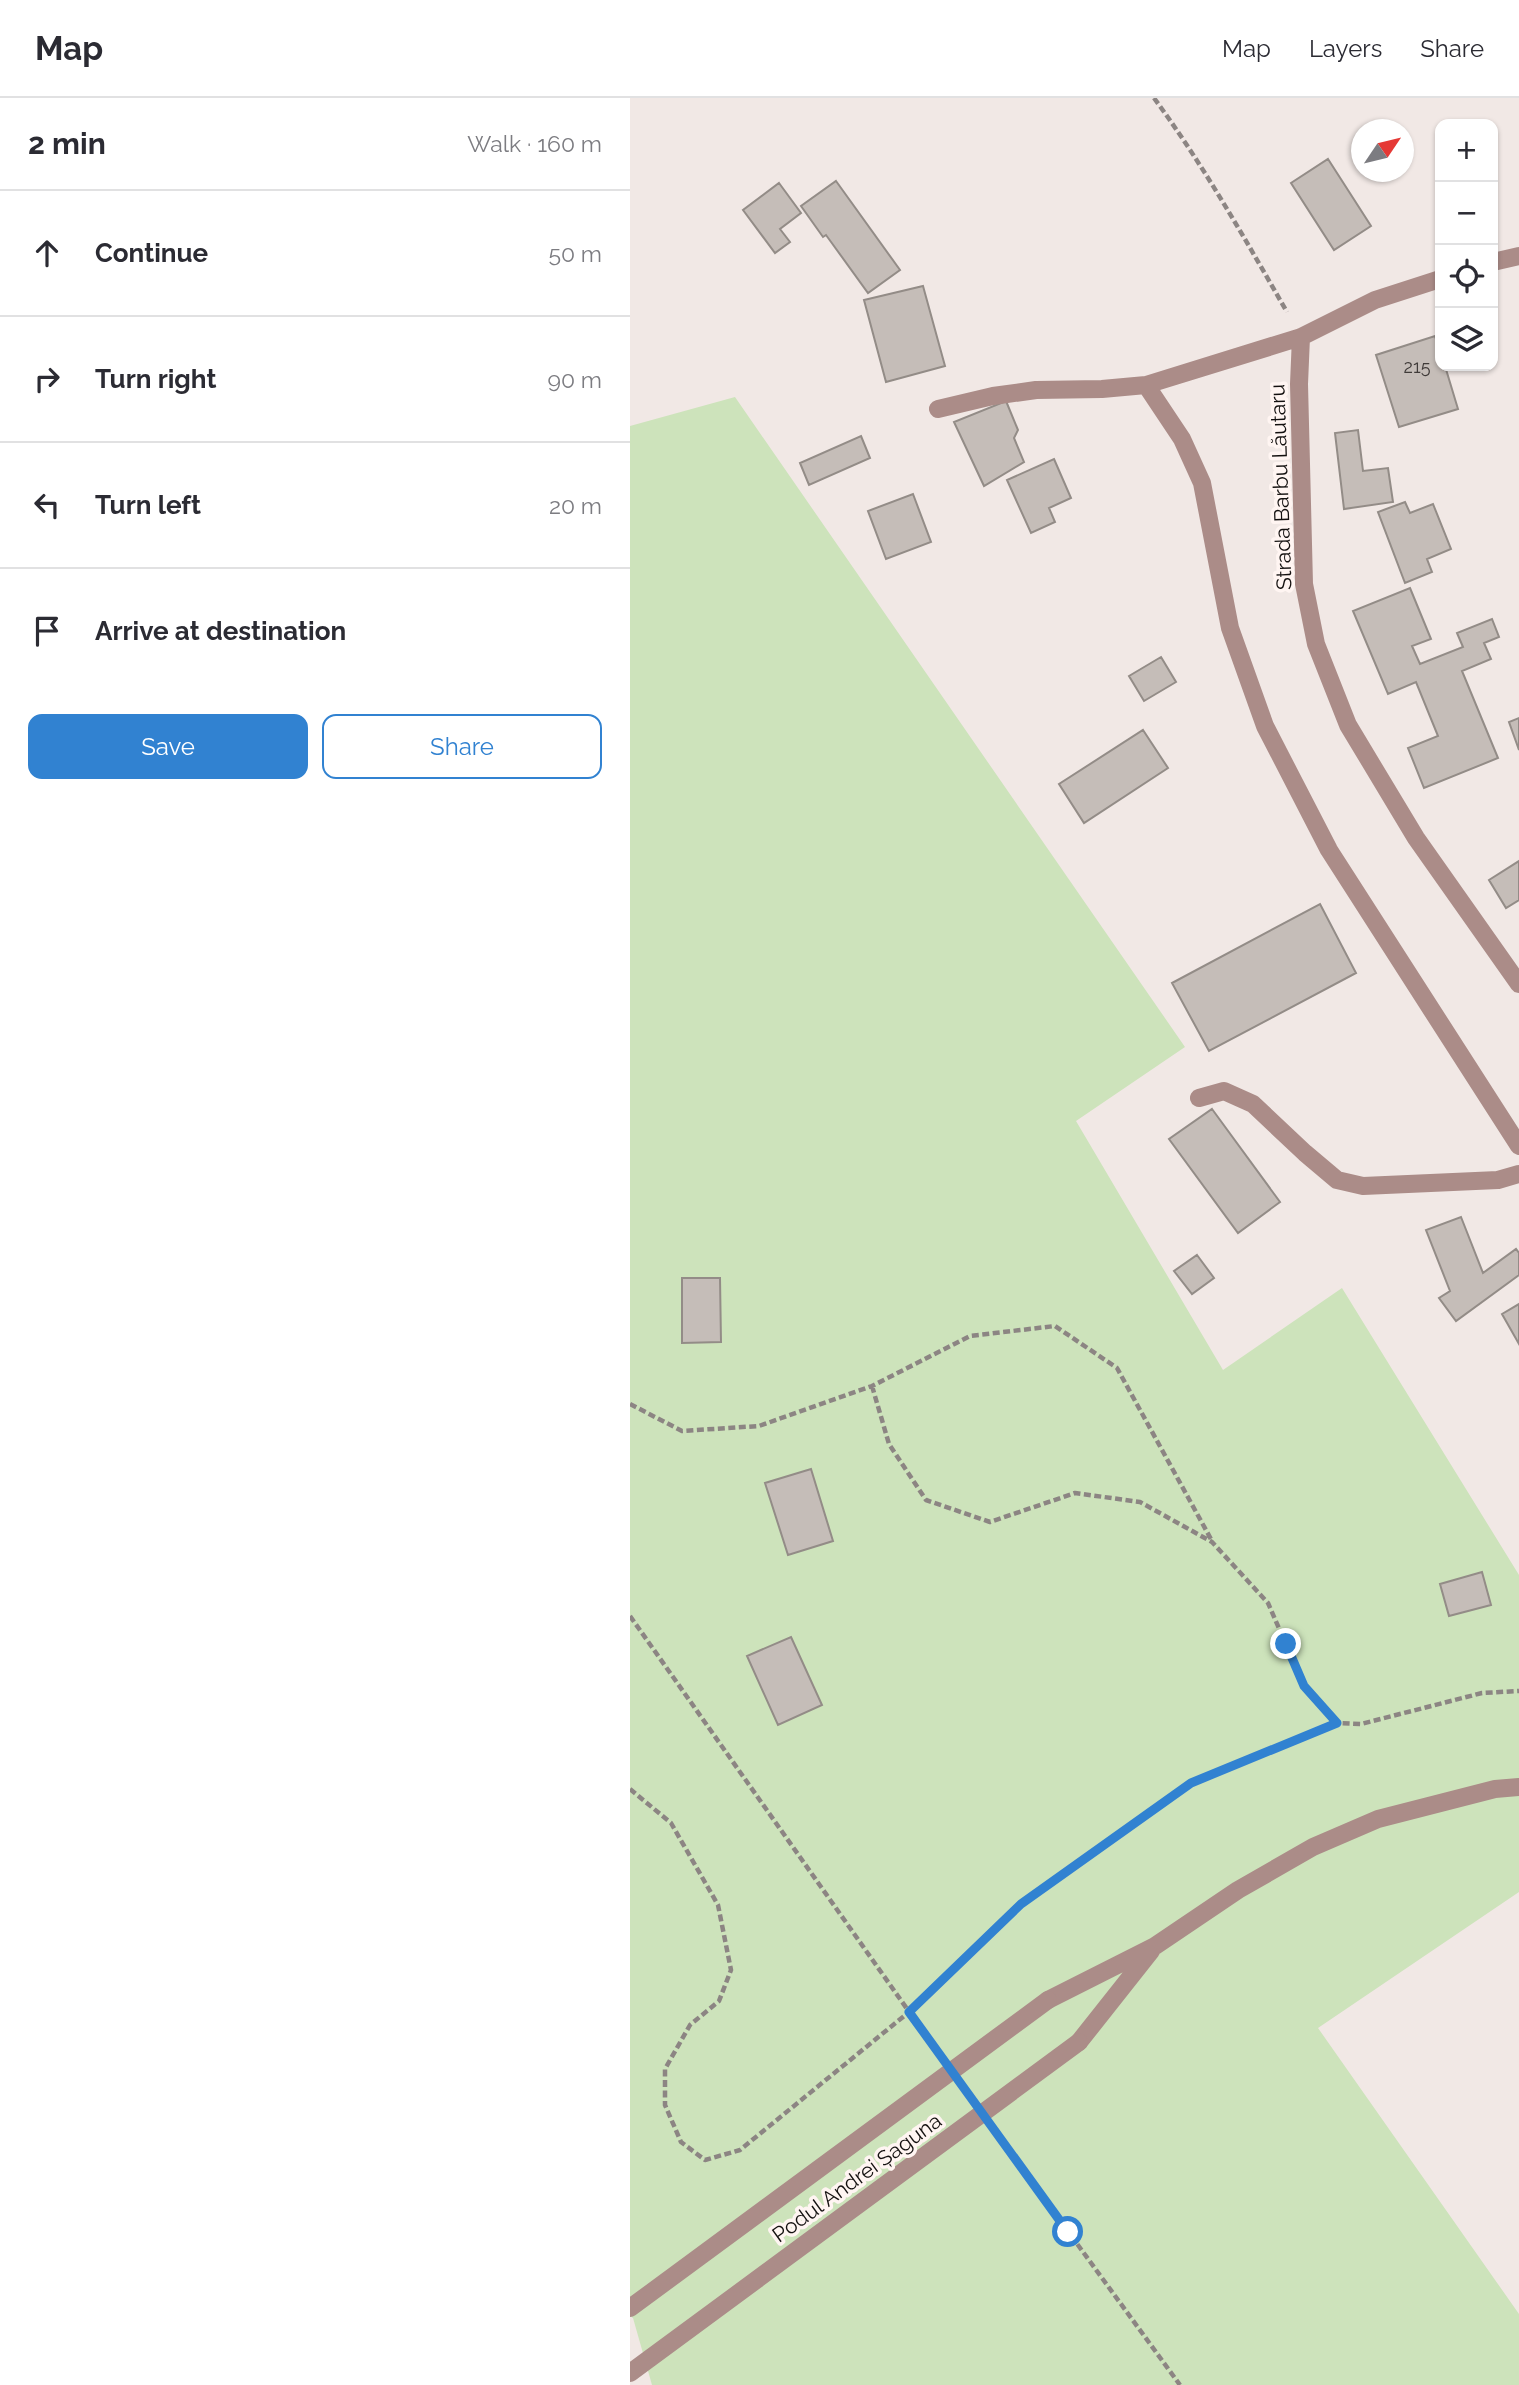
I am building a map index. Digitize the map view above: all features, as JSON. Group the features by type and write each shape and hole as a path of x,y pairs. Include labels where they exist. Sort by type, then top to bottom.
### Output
{"street":[{"path":"1498,261 1519,256"},
{"path":"938,409 993,396 1036,390 1146,385 1301,337 1375,300 1435,280"},
{"name":"Strada Barbu Lăutaru","path":"1301,337 1299,384 1304,584 1316,644 1348,725 1402,815 1519,984"},
{"path":"1146,385 1182,439 1202,483 1230,628 1265,726 1329,850 1519,1146"},
{"path":"1199,1098 1224,1091 1253,1104 1337,1180 1363,1186 1498,1180 1519,1174"},
{"name":"Podul Andrei Șaguna","path":"630,2308 1048,2000 1155,1946 1238,1890 1313,1847 1378,1819 1495,1789 1519,1787"},
{"name":"Podul Andrei Șaguna","path":"630,2373 1079,2042 1155,1946"}],"path":[{"path":"1154,98 1237,225 1301,337"},
{"path":"630,1404 681,1432 759,1426 872,1386 970,1336 1055,1326 1116,1368 1212,1542 1268,1603 1304,1686 1337,1723"},
{"path":"872,1386 889,1444 926,1500 990,1522 1075,1493 1140,1502 1212,1542"},
{"path":"630,1616 942,2057"},
{"path":"630,1789 671,1823 718,1906 731,1970 719,2001 690,2025 665,2069 665,2105 681,2142 705,2160 740,2150 909,2012 1021,1904 1191,1783 1337,1723 1361,1724 1482,1693 1519,1691"},
{"path":"991,2125 1180,2385"}],"green space":[{"path":"735,397 1185,1047 1076,1121 1223,1370 1342,1288 1519,1575 1519,1892 1318,2028 1519,2314 1519,2385 649,2385 630,2319 630,426"}],"pier":[{"path":"630,2316 633,2318 652,2385 630,2385"}],"building":[{"path":"1328,159 1371,226 1334,250 1291,183"},
{"path":"836,181 900,270 868,293 826,235 823,237 801,206"},
{"path":"779,183 801,213 780,229 790,242 775,253 743,210"},
{"path":"923,286 945,366 886,382 864,300"},
{"path":"1435,336 1435,371 1447,371 1458,409 1399,427 1376,355"},
{"path":"1006,401 1018,430 1014,438 1024,462 984,486 954,422"},
{"path":"1358,430 1363,471 1388,468 1393,502 1344,509 1335,433"},
{"path":"861,436 870,458 809,485 800,463"},
{"path":"1054,459 1071,498 1049,508 1055,522 1031,533 1007,480"},
{"path":"913,494 931,542 886,559 868,511"},
{"path":"1405,502 1410,513 1433,504 1451,549 1427,559 1432,572 1405,583 1378,512"},
{"path":"1410,588 1431,639 1412,646 1420,664 1463,647 1457,633 1492,619 1499,637 1484,643 1491,659 1462,671 1498,758 1424,788 1408,748 1438,736 1416,682 1388,694 1353,611"},
{"path":"1161,657 1176,682 1144,701 1129,676"},
{"path":"1519,718 1519,750 1509,722"},
{"path":"1143,730 1168,768 1084,823 1059,784"},
{"path":"1519,861 1519,900 1506,908 1489,880"},
{"path":"1320,904 1356,973 1209,1051 1172,983"},
{"path":"1212,1109 1280,1202 1238,1233 1169,1139"},
{"path":"1461,1217 1483,1273 1516,1249 1519,1253 1519,1275 1456,1321 1439,1298 1450,1291 1426,1230"},
{"path":"1197,1255 1214,1278 1192,1294 1174,1271"},
{"path":"682,1278 720,1278 721,1342 682,1343"},
{"path":"1519,1304 1519,1344 1502,1314"},
{"path":"811,1469 833,1541 788,1555 765,1483"},
{"path":"1482,1572 1491,1605 1449,1616 1440,1584"},
{"path":"791,1637 822,1705 778,1725 747,1656"}],"route":[{"path":"1068,2232 909,2012 1021,1904 1191,1783 1337,1723 1304,1686 1286,1644"}]}
